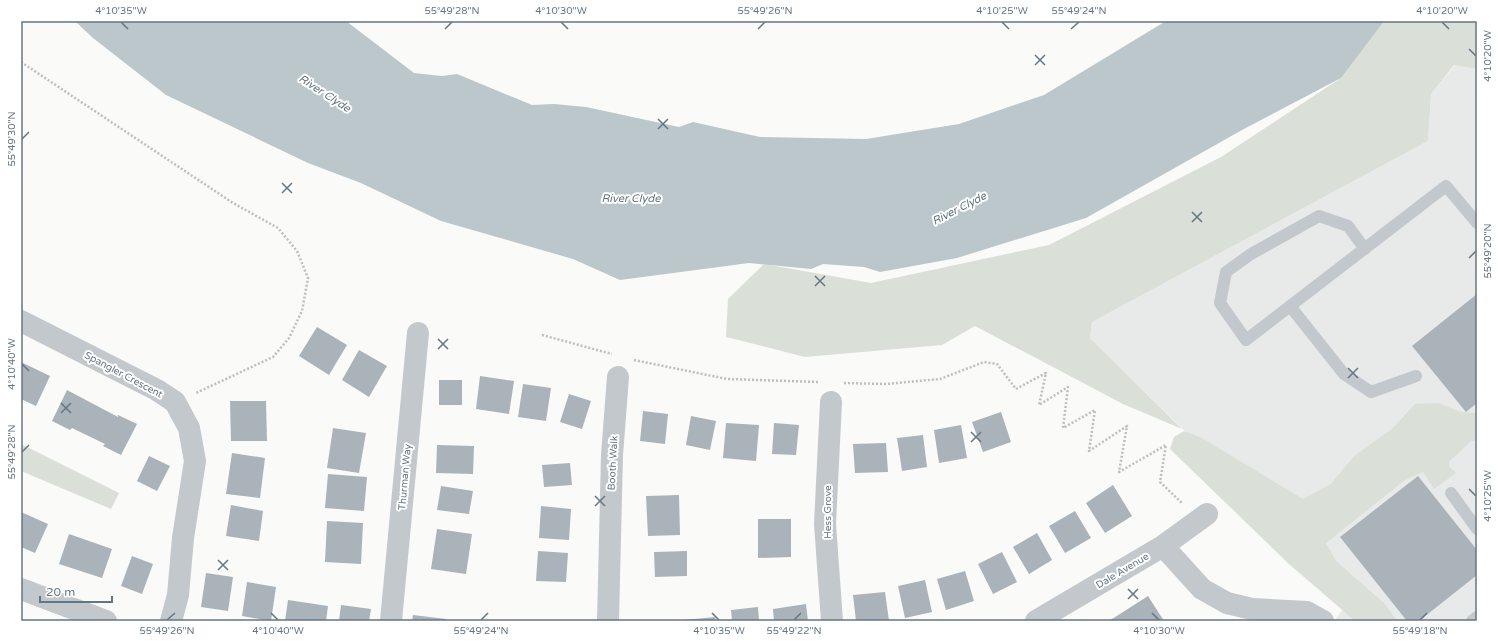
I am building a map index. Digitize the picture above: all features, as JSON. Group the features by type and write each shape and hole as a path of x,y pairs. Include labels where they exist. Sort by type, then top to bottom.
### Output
{"street":[{"name":"Spangler Crescent","path":"21,321 157,390 175,402 189,428 195,461 183,538 178,595 170,621"},
{"name":"Thurman Way","path":"391,621 418,333"},
{"name":"Booth Walk","path":"608,621 612,455 623,368"},
{"name":"Hess Grove","path":"832,621 825,524 835,393"},
{"name":"Dale Avenue","path":"1036,621 1163,546 1203,517"},
{"path":"1163,546 1202,589 1227,603 1252,609 1307,612 1323,621"},
{"path":"21,589 106,621"}],"lane":[{"path":"1365,249 1348,226 1319,216 1251,254 1226,272 1220,303 1246,340 1365,249 1446,186 1477,223"},
{"path":"1290,306 1344,374 1371,392 1416,376"},
{"path":"1451,493 1477,529"},
{"path":"1472,621 1477,617"}],"path":[{"path":"21,62 233,203 278,228 297,251 308,278 302,311 289,338 274,357 175,402"},
{"path":"542,336 613,355"},
{"path":"835,393 886,384 940,379 984,362 997,364 1016,389 1046,373 1039,405 1068,387 1063,428 1095,410 1088,450 1127,426 1119,472 1166,446 1160,482 1203,517"},
{"path":"623,368 727,379 823,382"}],"shaded area":[{"path":"1382,21 1477,21 1477,69 1454,65 1431,94 1428,141 1092,322 1090,338 1182,429 1123,404 975,326 942,345 805,357 726,337 728,299 764,264 871,283 1049,245 1221,157 1341,78"},
{"path":"1455,65 1477,69 1477,621 1334,621 1353,596 1090,338 1092,322 1428,141 1431,94"},
{"path":"1438,403 1461,412 1477,413 1477,441 1471,441 1449,462 1449,466 1456,473 1434,489 1423,472 1405,480 1326,543 1336,561 1385,604 1397,621 1355,621 1289,564 1170,449 1174,437 1184,431 1200,437 1303,499 1331,484 1354,456 1392,429 1415,404"},
{"path":"21,444 119,493 111,509 21,471"}],"water":[{"name":"River Clyde","path":"75,21 346,21 414,73 442,76 457,74 532,105 554,104 586,107 679,127 693,122 760,137 866,139 959,124 1044,95 1166,21 1384,21 1341,78 1242,130 1086,218 957,258 880,272 864,267 823,264 811,269 749,263 620,280 573,259 441,221 361,183 308,163 166,95 93,38"}],"building":[{"path":"1477,294 1477,403 1466,412 1412,346"},
{"path":"317,327 347,345 329,375 299,356"},
{"path":"359,350 387,366 369,397 342,380"},
{"path":"21,362 50,376 36,406 21,399"},
{"path":"480,376 514,381 509,414 476,409"},
{"path":"439,380 462,380 462,405 439,405"},
{"path":"523,384 551,388 546,421 518,417"},
{"path":"67,390 118,417 118,415 137,424 121,455 103,446 105,444 72,428 70,430 52,421"},
{"path":"569,394 591,401 582,429 560,422"},
{"path":"230,401 266,401 267,441 231,441"},
{"path":"643,411 668,414 665,444 640,441"},
{"path":"1001,412 1011,442 983,452 972,422"},
{"path":"691,416 716,421 710,450 686,445"},
{"path":"726,423 759,425 756,461 723,458"},
{"path":"774,423 799,425 796,455 772,454"},
{"path":"961,425 967,458 939,463 934,430"},
{"path":"333,428 366,433 359,473 327,468"},
{"path":"923,435 927,467 902,471 897,438"},
{"path":"886,443 888,472 855,473 853,444"},
{"path":"437,445 474,446 473,474 436,473"},
{"path":"232,453 265,458 260,498 226,494"},
{"path":"149,456 170,466 157,491 137,481"},
{"path":"570,463 572,485 544,487 542,465"},
{"path":"328,474 367,477 364,511 325,508"},
{"path":"1418,476 1477,550 1477,575 1419,621 1407,621 1340,537"},
{"path":"1113,485 1132,516 1105,533 1086,503"},
{"path":"441,486 473,491 469,514 437,510"},
{"path":"679,495 680,535 648,536 646,496"},
{"path":"231,505 263,511 259,541 226,536"},
{"path":"541,506 571,509 569,540 539,538"},
{"path":"1075,511 1091,538 1065,553 1049,526"},
{"path":"21,512 48,524 35,553 21,547"},
{"path":"758,519 791,519 791,557 758,558"},
{"path":"327,521 363,523 361,564 325,562"},
{"path":"437,529 472,534 466,574 431,569"},
{"path":"1037,533 1052,560 1029,574 1013,547"},
{"path":"69,534 112,549 102,578 59,564"},
{"path":"538,551 568,553 566,582 536,581"},
{"path":"687,551 687,576 655,577 654,552"},
{"path":"1002,552 1017,582 993,594 978,564"},
{"path":"132,556 153,564 142,594 121,586"},
{"path":"965,571 974,601 946,610 937,579"},
{"path":"206,573 233,577 228,611 201,607"},
{"path":"925,580 932,612 905,618 898,586"},
{"path":"247,582 276,587 271,621 242,616"},
{"path":"885,592 889,621 856,621 853,595"},
{"path":"1148,596 1164,621 1109,621"},
{"path":"288,600 328,606 326,621 285,621"},
{"path":"806,604 808,621 774,621 773,609"},
{"path":"341,605 371,609 369,621 339,621"},
{"path":"758,607 759,621 732,621 731,610"},
{"path":"413,615 446,619 446,621 412,621"},
{"path":"715,617 716,621 684,621 684,620"}]}
